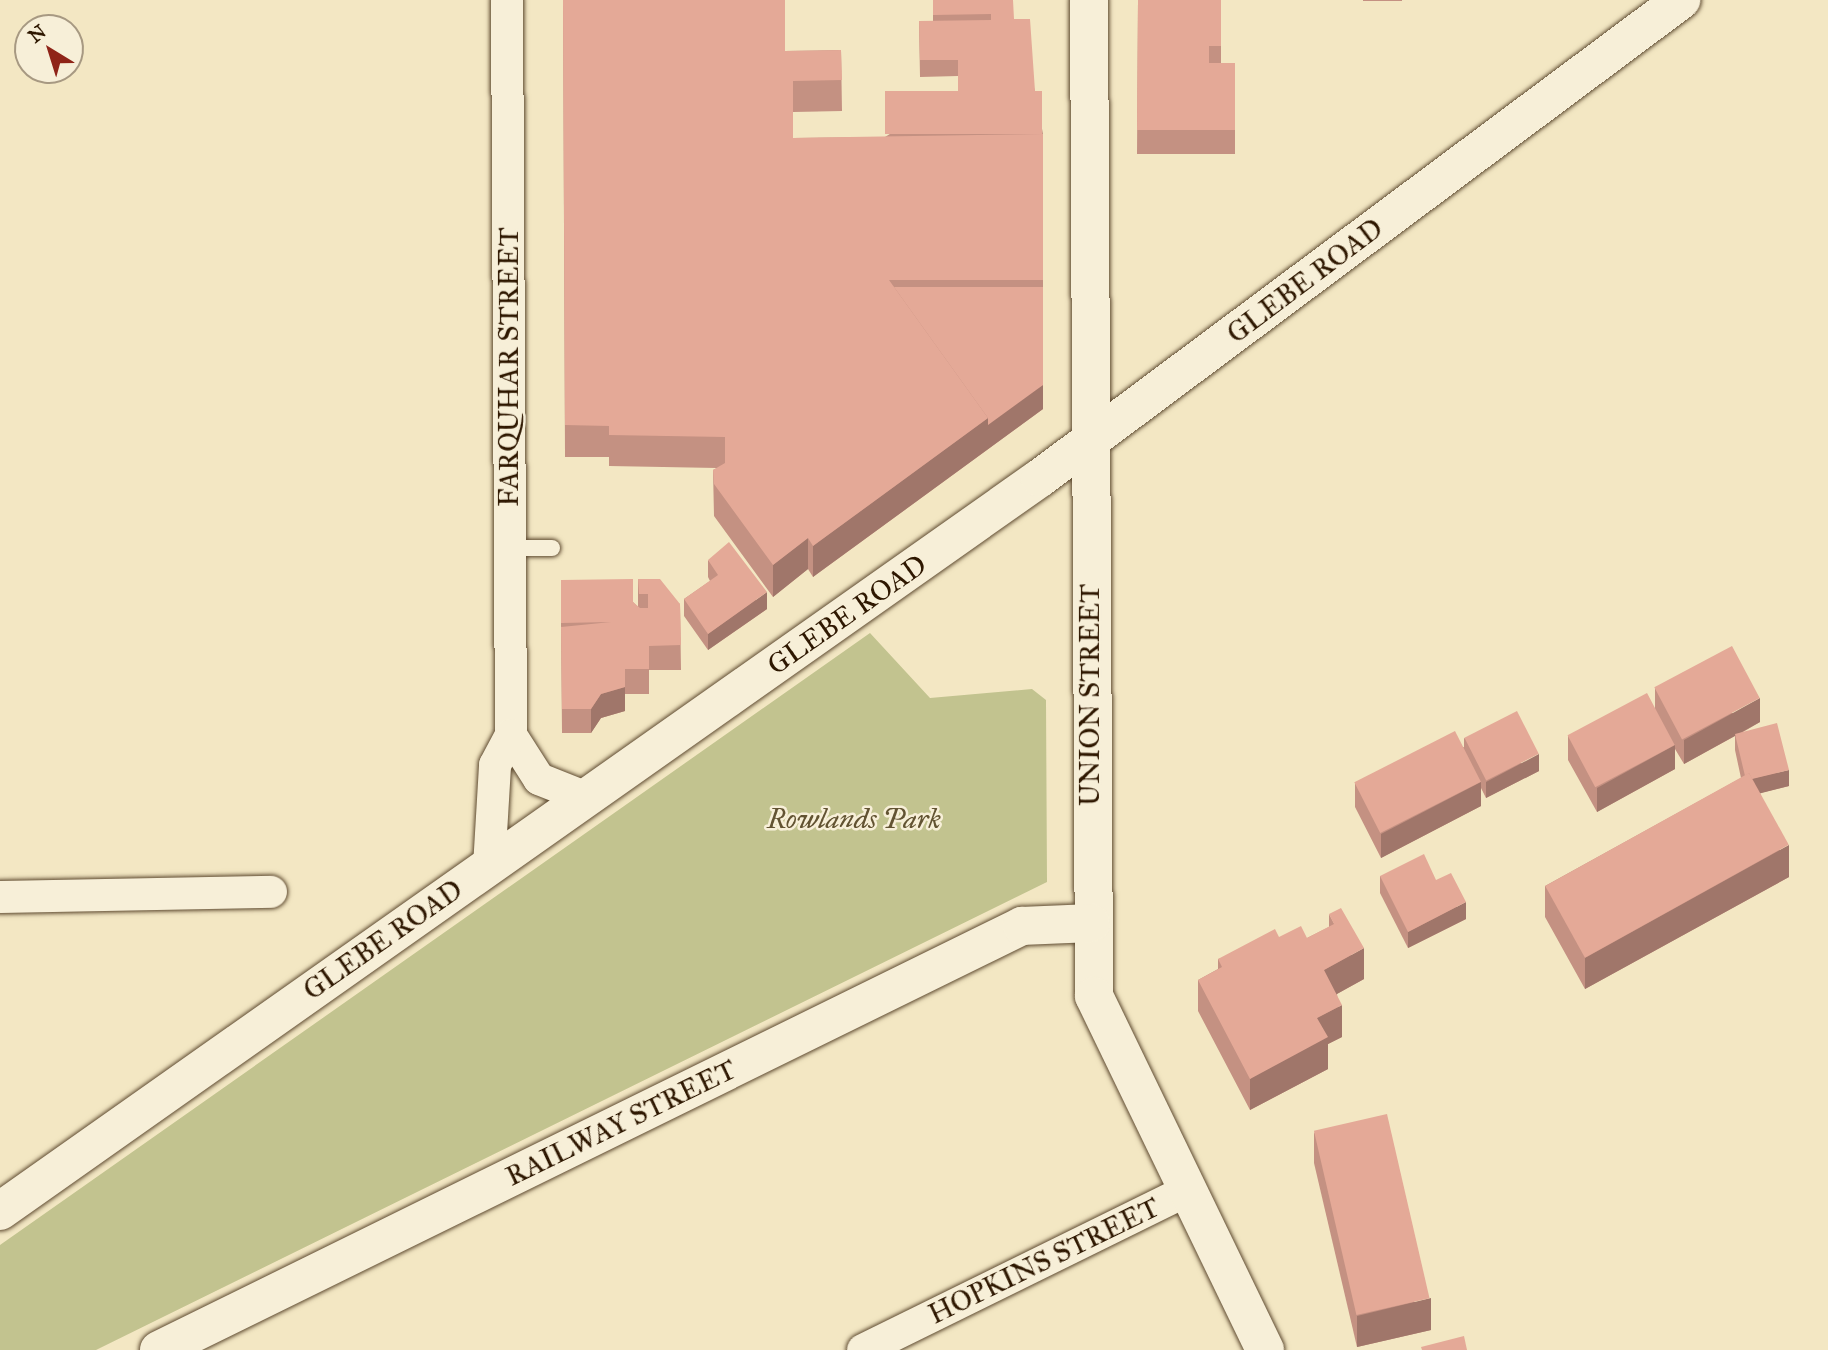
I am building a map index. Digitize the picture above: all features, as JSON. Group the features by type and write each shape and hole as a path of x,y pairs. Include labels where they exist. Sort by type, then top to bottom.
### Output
{"main road":[{"name":"UNION STREET","path":"1089,0 1091,923 1097,1004 1262,1347"},
{"name":"GLEBE ROAD","path":"0,1210 1089,442 1681,0"},
{"name":"RAILWAY STREET","path":"159,1350 1022,926 1091,923"}],"street":[{"name":"FARQUHAR STREET","path":"489,866 495,765 512,735 507,0"},
{"path":"512,735 539,779 587,798"},
{"path":"0,897 271,892"},
{"name":"HOPKINS STREET","path":"863,1350 1186,1191"}],"lane":[{"path":"510,548 552,548"}],"green space":[{"name":"Rowlands Park","path":"870,633 930,698 1032,689 1046,700 1047,882 96,1350 0,1350 0,1245"}],"building":[{"path":"563,0 785,0 785,51 841,50 842,80 793,81 793,138 1043,134 1043,280 889,280 988,418 813,546 808,538 773,565 714,484 713,470 725,463 725,437 609,435 609,426 565,425"},
{"path":"933,0 1013,0 1014,19 1030,19 1035,91 958,92 958,60 920,60 919,21 991,20 991,14 933,15"},
{"path":"1138,0 1221,0 1221,46 1209,46 1209,63 1235,63 1235,130 1137,130"},
{"path":"885,91 1042,91 1042,134 885,134"},
{"path":"894,287 1043,287 1043,385 988,425 988,418"},
{"path":"729,542 767,592 708,634 684,599 718,575 708,560"},
{"path":"633,579 633,602 640,608 648,608 648,594 639,594 638,579 660,579 680,604 681,645 649,646 649,669 625,669 625,687 601,694 591,709 562,709 561,627 611,622 561,623 561,580"},
{"path":"1732,646 1760,698 1682,739 1654,687"},
{"path":"1647,693 1675,745 1595,787 1568,735"},
{"path":"1517,711 1539,754 1486,781 1464,738"},
{"path":"1777,723 1789,770 1752,779 1749,773 1745,776 1735,734"},
{"path":"1455,731 1481,782 1380,833 1354,782"},
{"path":"1749,773 1789,845 1585,958 1545,886"},
{"path":"1424,854 1436,880 1451,873 1466,902 1408,932 1380,876"},
{"path":"1341,908 1364,948 1324,970 1342,1005 1317,1018 1328,1037 1250,1079 1198,980 1222,967 1218,959 1275,929 1279,937 1301,926 1307,938 1334,924 1329,914"},
{"path":"1387,1114 1430,1298 1356,1315 1314,1131"},
{"path":"1464,1336 1467,1350 1422,1350 1421,1347"}]}
